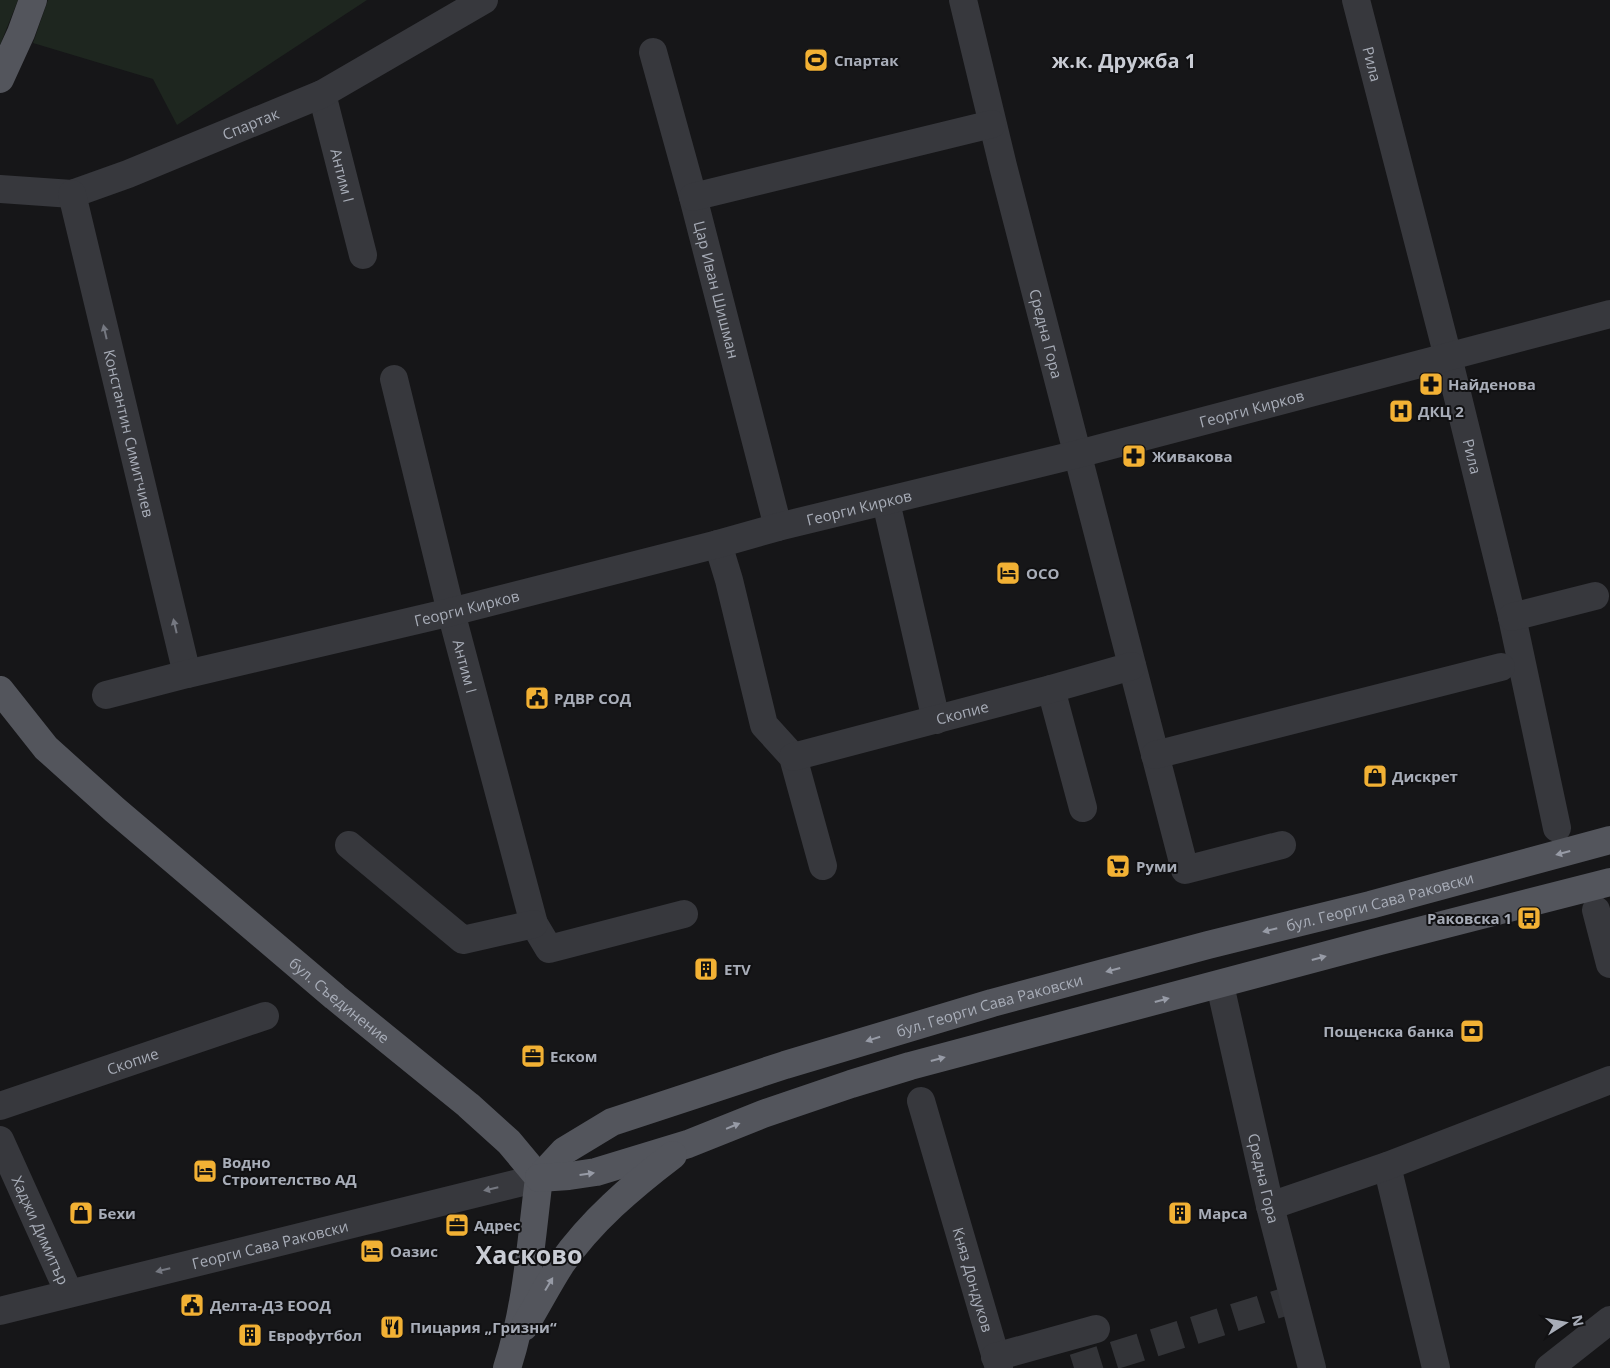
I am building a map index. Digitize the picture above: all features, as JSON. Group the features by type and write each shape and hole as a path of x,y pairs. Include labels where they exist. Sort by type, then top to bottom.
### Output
{"main road":[{"path":"0,79 21,34 33,0"},
{"name":"бул. Съединение","path":"0,690 46,748 115,810 335,997 468,1105 509,1142 538,1178"},
{"name":"бул. Георги Сава Раковски","path":"538,1178 564,1151 612,1122 785,1065 992,1003 1208,945 1370,905 1610,840"},
{"path":"507,1368 516,1342 527,1272 538,1178 596,1172 688,1144 763,1114 910,1066 1610,882"},
{"path":"516,1342 561,1264 596,1221 629,1189 688,1144"}],"street":[{"name":"Спартак","path":"0,189 72,194 128,174 322,94 484,0"},
{"name":"Средна Гора","path":"963,0 992,124 1185,870 1282,845"},
{"name":"Рила","path":"1356,0 1448,357 1512,617 1557,828"},
{"name":"Цар Иван Шишман","path":"653,52 693,197 778,527"},
{"name":"Антим I","path":"322,94 363,255"},
{"path":"693,197 992,124"},
{"name":"Константин Симитчиев","path":"72,194 187,674"},
{"name":"Георги Кирков","path":"106,695 450,612 778,527 1078,454 1610,314"},
{"name":"Антим I","path":"394,379 450,612 534,924 549,949 684,914"},
{"path":"886,502 936,720"},
{"path":"718,544 729,580 764,726 793,757 823,866"},
{"path":"1512,617 1595,596"},
{"name":"Скопие","path":"793,757 1132,666"},
{"path":"1155,755 1501,667"},
{"path":"1051,689 1083,808"},
{"path":"349,846 462,940 534,924"},
{"path":"1596,910 1608,956"},
{"name":"Средна Гора","path":"1220,985 1270,1206 1312,1368"},
{"name":"Скопие","path":"0,1106 265,1016"},
{"path":"1270,1206 1387,1166 1610,1080"},
{"name":"Княз Дондуков","path":"921,1101 997,1363"},
{"name":"Хаджи Димитър","path":"0,1140 70,1294"},
{"path":"1387,1166 1436,1368"},
{"name":"Георги Сава Раковски","path":"0,1311 538,1178"},
{"path":"1550,1368 1610,1320"},
{"path":"997,1363 1096,1329"}],"shaded area":[{"path":"0,0 18,0 0,45"},
{"path":"48,0 367,0 177,125 153,79 33,43"}],"tunnel":[{"path":"1074,1368 1294,1299"}],"place":[{"name":"Спартак","path":"816,60"},
{"name":"Найденова","path":"1431,384"},
{"name":"ДКЦ 2","path":"1401,411"},
{"name":"Живакова","path":"1134,456"},
{"name":"ОСО","path":"1008,573"},
{"name":"РДВР СОД","path":"537,698"},
{"name":"Дискрет","path":"1375,776"},
{"name":"Руми","path":"1118,866"},
{"name":"Раковска 1","path":"1529,918"},
{"name":"ETV","path":"706,969"},
{"name":"Пощенска банка","path":"1472,1031"},
{"name":"Еском","path":"533,1056"},
{"name":"Водно Строителство АД","path":"205,1171"},
{"name":"Бехи","path":"81,1213"},
{"name":"Марса","path":"1180,1213"},
{"name":"Адрес","path":"457,1225"},
{"name":"Оазис","path":"372,1251"},
{"name":"Делта-ДЗ ЕООД","path":"192,1305"},
{"name":"Пицария „Гризни“","path":"392,1327"},
{"name":"Еврофутбол","path":"250,1335"}],"district":[{"name":"ж.к. Дружба 1","path":"1124,60"},
{"name":"Хасково","path":"529,1254"}]}
